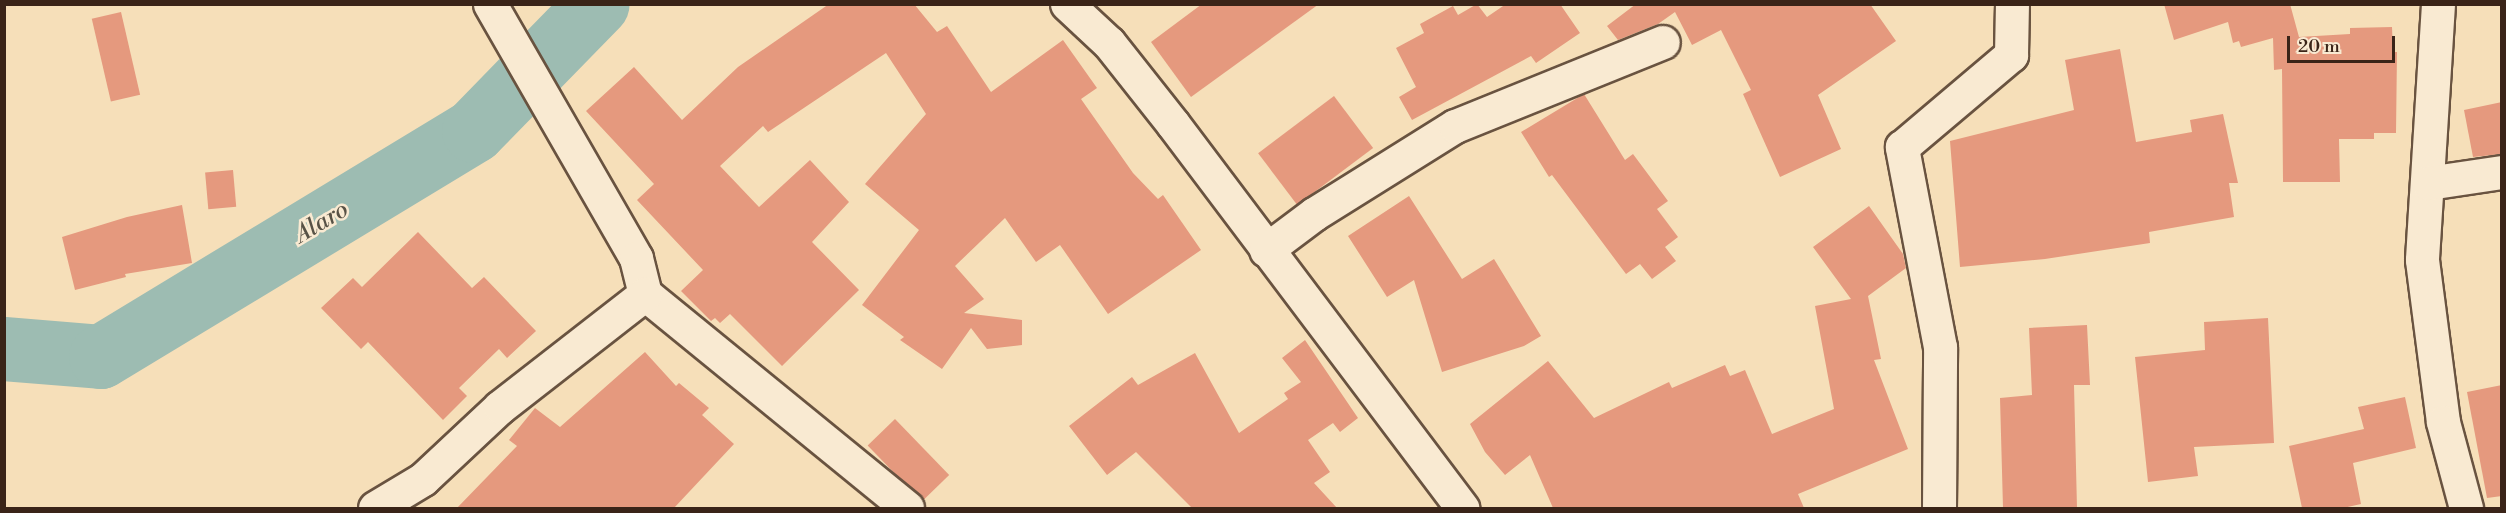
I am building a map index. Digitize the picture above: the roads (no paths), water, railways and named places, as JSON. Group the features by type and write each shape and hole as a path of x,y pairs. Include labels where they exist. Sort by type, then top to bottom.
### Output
{"street":[{"path":"490,4 532,81 560,122 636,258 645,294 907,508"},
{"path":"1067,4 1109,43 1266,250 1378,392 1462,508"},
{"path":"1939,508 1940,347 1902,147 2011,55 2012,4"},
{"path":"2438,4 2422,260 2443,422 2466,508"},
{"path":"1266,250 1314,214 1455,126 1664,42"},
{"path":"2428,183 2502,172"},
{"path":"375,508 423,479 500,407 645,294"}],"waterway":[{"name":"Alaro","path":"4,349 101,357 474,131 598,4"}]}
